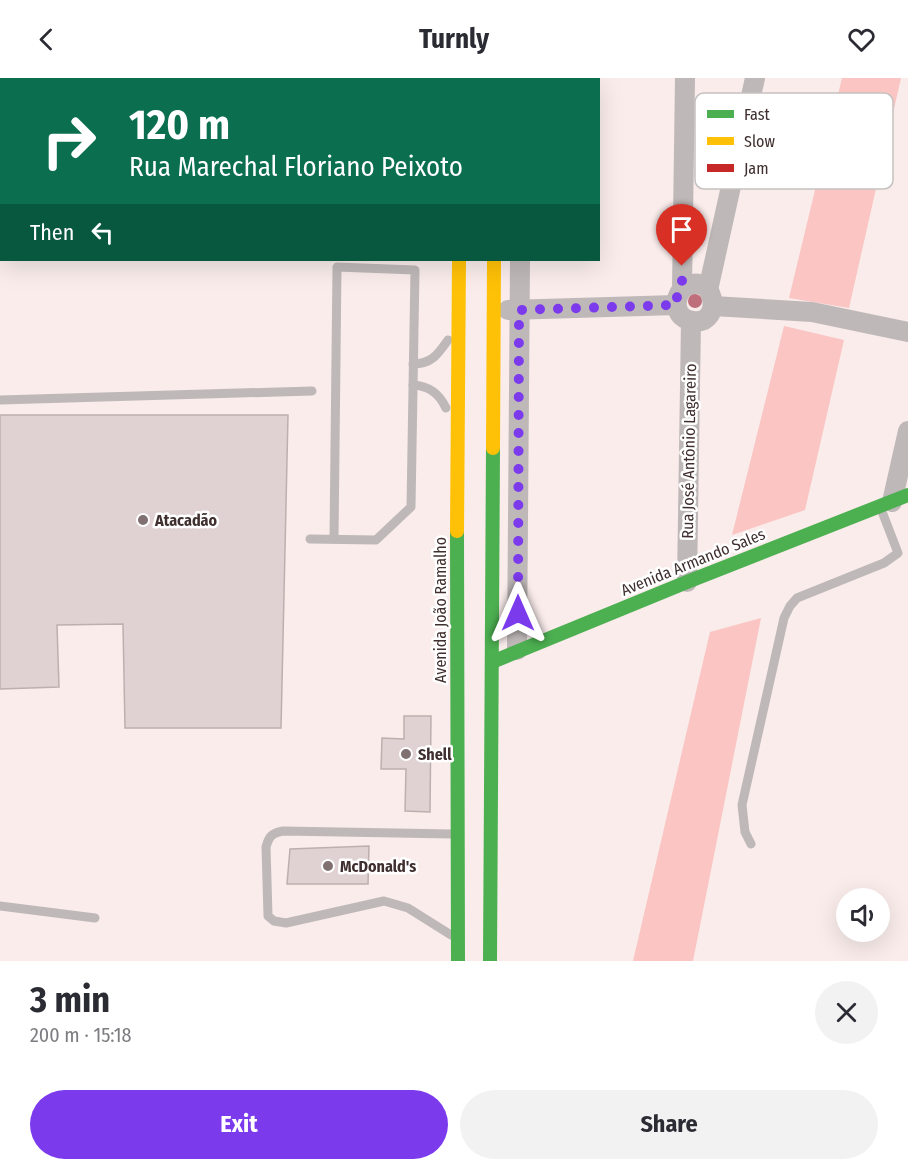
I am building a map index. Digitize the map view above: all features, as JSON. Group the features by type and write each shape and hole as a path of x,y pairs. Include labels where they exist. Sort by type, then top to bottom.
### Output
{"main road":[{"name":"Avenida João Ramalho","path":"458,961 456,677 459,261"},
{"path":"490,961 494,261"},
{"name":"Avenida Armando Sales","path":"456,677 517,650 893,501"}],"street":[{"path":"685,78 679,297 681,315 692,321 703,319 711,311 711,298 733,189"},
{"path":"752,93 755,78"},
{"path":"517,650 520,261"},
{"path":"494,310 679,297 692,284 704,286 711,298"},
{"path":"711,298 820,313 908,332"},
{"name":"Rua José Antônio Lagareiro","path":"687,582 692,321"},
{"path":"893,501 908,431"}],"lane":[{"path":"310,539 376,540 411,507 415,270 337,267 334,539"},
{"path":"413,364 427,363 441,350 453,332 458,311"},
{"path":"413,385 429,388 440,396 458,435"},
{"path":"0,400 312,391"},
{"path":"751,844 745,832 742,805 784,618 797,598 884,562 898,553 893,501"},
{"path":"457,834 283,831 274,832 268,838 266,847 268,916 274,921 286,923 384,901 408,908 458,939"},
{"path":"0,906 94,918"}],"shaded area":[{"path":"842,78 901,78 893,113 893,93 838,93"},
{"path":"815,189 876,189 849,308 789,298"},
{"path":"784,326 844,340 805,510 732,535"},
{"path":"761,618 693,961 633,961 710,632"}],"building":[{"name":"Atacadão","path":"0,415 288,415 281,728 125,728 123,624 57,625 59,687 0,689"},
{"name":"Shell","path":"404,716 431,716 430,812 405,811 406,769 381,769 382,738 404,739"},
{"name":"McDonald's","path":"369,846 368,884 287,884 290,849"}],"traffic: fast":[{"path":"490,961 493,448"},
{"path":"492,662 908,495"},
{"path":"457,531 458,961"}],"traffic: slow":[{"path":"457,531 459,261"},
{"path":"493,448 494,261"}],"place":[{"name":"Atacadão","path":"143,520"},
{"name":"Shell","path":"406,754"},
{"name":"McDonald's","path":"328,866"}],"route":[{"path":"518,613 519,310 676,305 676,299 682,289 682,266"}]}
